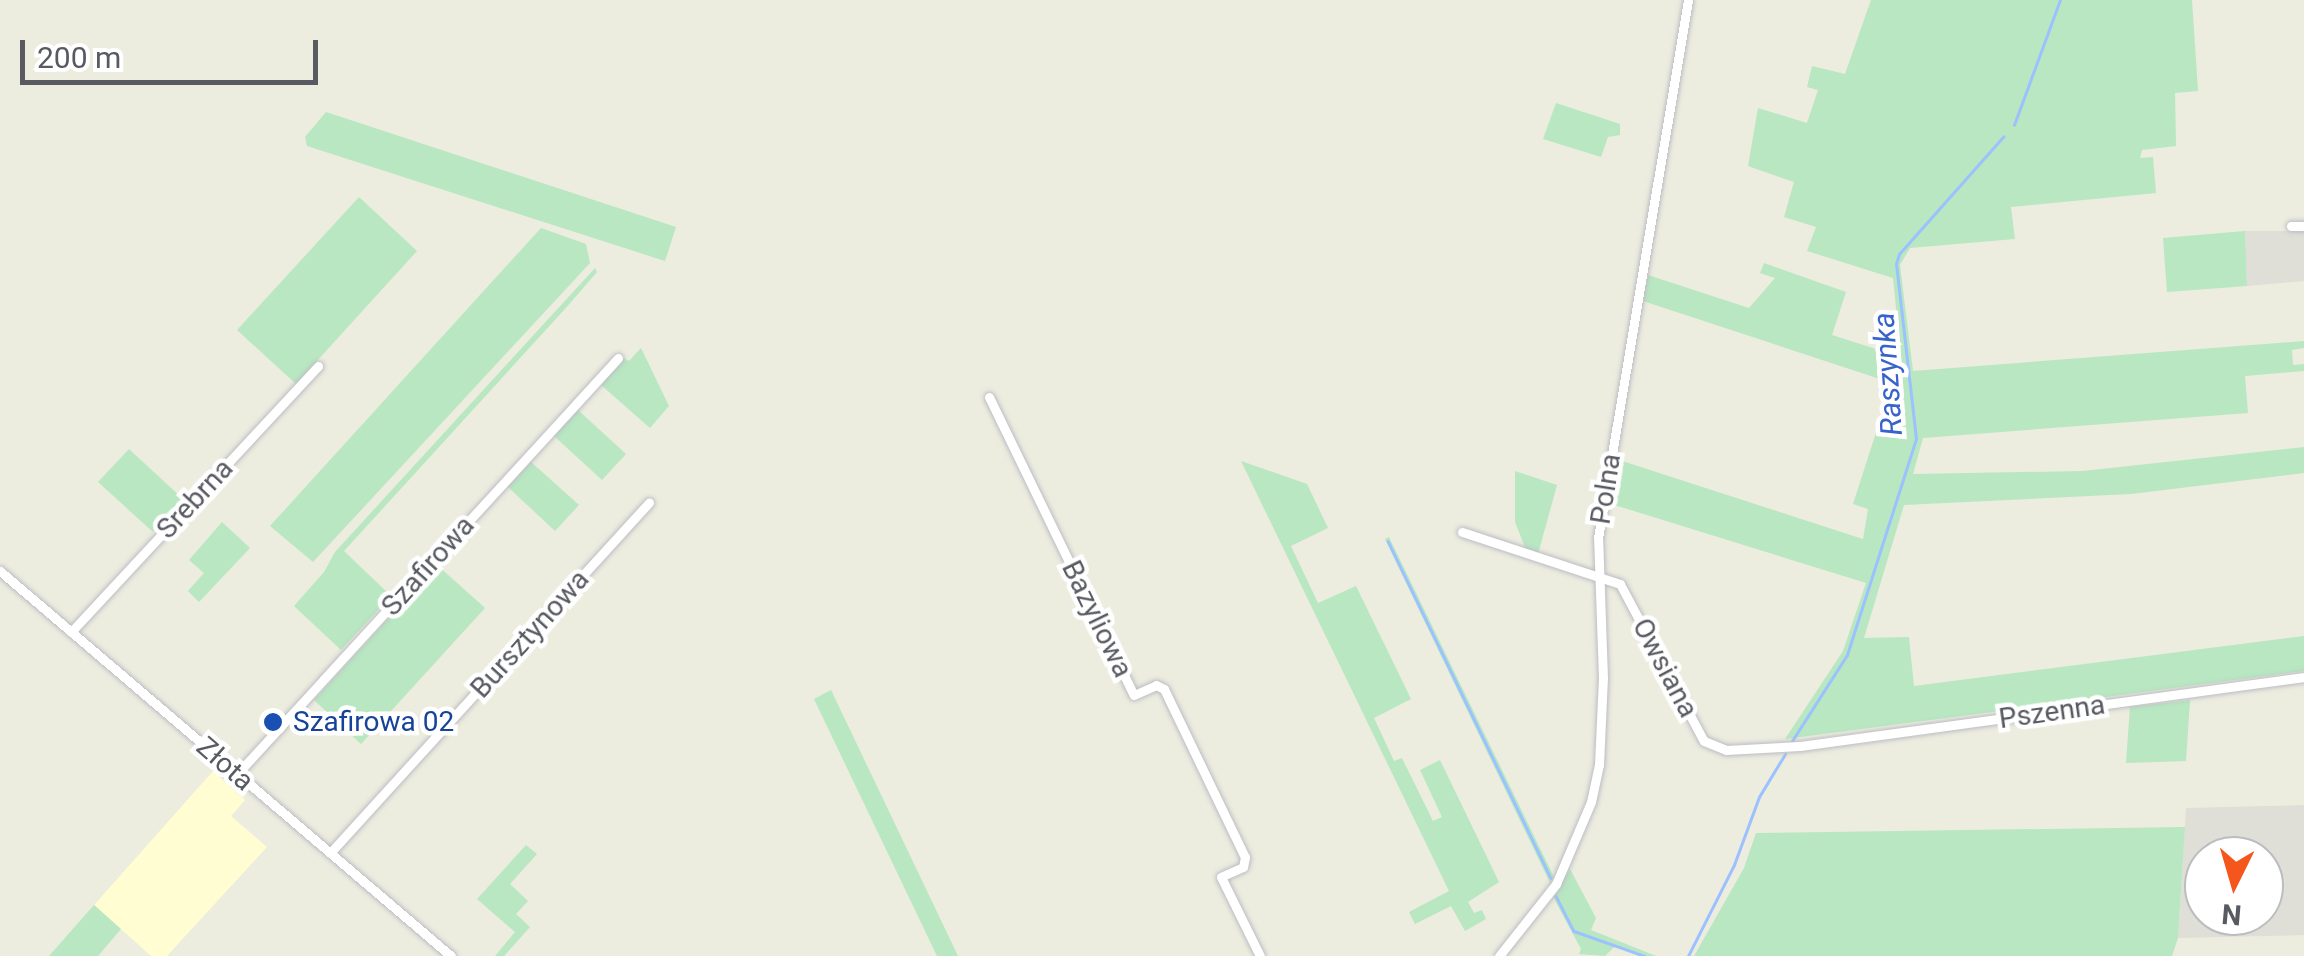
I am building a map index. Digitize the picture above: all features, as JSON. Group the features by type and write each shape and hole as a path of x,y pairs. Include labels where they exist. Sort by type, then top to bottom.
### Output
{"street":[{"name":"Polna","path":"1499,956 1556,884 1592,802 1599,758 1603,678 1597,575 1610,461 1688,0"},
{"path":"2291,226 2304,226"},
{"name":"Szafirowa","path":"237,774 618,358"},
{"name":"Srebrna","path":"71,632 318,366"},
{"name":"Bazyliowa","path":"989,397 1134,695 1156,685 1164,689 1246,860 1222,877 1260,956"},
{"name":"Bursztynowa","path":"330,853 649,503"},
{"path":"1462,532 1597,575"},
{"name":"Złota","path":"0,571 452,956"},
{"name":"Owsiana","path":"1597,575 1624,588 1708,744 1738,751 1800,746"},
{"name":"Pszenna","path":"1800,746 2304,677"}],"shaded area":[{"path":"2245,231 2304,231 2304,281 2247,286"},
{"path":"213,771 245,800 231,816 267,847 167,956 151,956 94,905"},
{"path":"2304,805 2304,935 2284,935 2284,836 2184,836 2186,808"},
{"path":"2184,840 2184,936 2262,936 2178,938"}],"green space":[{"path":"1871,0 2192,0 2198,91 2175,93 2176,146 2142,150 2140,158 2153,157 2156,193 2011,207 2015,239 1910,248 1900,265 1913,371 2304,341 2304,348 2292,350 2293,365 2304,364 2304,371 2245,376 2248,413 1923,438 1913,474 2083,471 2304,447 2304,473 2131,494 1904,505 1864,638 1909,637 1914,686 2304,636 2304,671 1785,739 1843,651 1866,583 1608,503 1616,459 1863,539 1868,509 1853,504 1892,383 1643,301 1648,275 1749,308 1775,278 1760,273 1764,263 1846,292 1832,335 1901,357 1893,278 1807,251 1816,227 1784,217 1794,182 1748,166 1758,108 1807,123 1818,90 1807,87 1812,66 1845,74"},
{"path":"1556,103 1620,124 1620,135 1608,137 1601,157 1543,139"},
{"path":"326,112 676,227 665,261 307,146 305,137"},
{"path":"359,197 417,251 296,384 237,330"},
{"path":"541,228 586,244 590,263 313,562 270,526"},
{"path":"2245,231 2247,286 2167,292 2163,238"},
{"path":"595,268 597,272 564,310 344,551 391,596 341,650 294,606 324,572 335,552"},
{"path":"641,348 669,406 650,428 601,385 624,358 629,361"},
{"path":"578,410 626,454 602,480 554,436"},
{"path":"129,449 183,499 153,532 98,482"},
{"path":"1241,461 1307,484 1328,528 1291,546 1318,603 1356,586 1411,699 1374,718 1394,761 1402,758 1433,821 1442,817 1420,770 1440,760 1499,882 1468,902 1474,913 1482,910 1486,919 1465,931 1451,906 1415,924 1409,912 1449,891"},
{"path":"531,462 579,505 555,531 508,487"},
{"path":"1515,471 1557,485 1538,554 1526,550 1515,522"},
{"path":"222,522 250,548 199,602 188,591 204,573 189,560"},
{"path":"1389,537 1554,877 1550,883 1385,539"},
{"path":"437,565 485,608 361,744 314,700"},
{"path":"831,690 958,956 937,956 814,699"},
{"path":"2190,700 2186,761 2126,763 2130,707"},
{"path":"2185,827 2178,938 2172,956 1694,956 1744,868 1756,833"},
{"path":"526,845 537,854 510,884 528,901 516,914 530,927 504,956 495,956 515,932 477,899"},
{"path":"1570,869 1596,918 1591,930 1656,956 1639,956 1615,946 1605,956 1579,954 1581,949 1552,895"},
{"path":"94,905 121,929 98,956 49,956"}],"waterway":[{"name":"Raszynka","path":"2014,125 2060,0"},
{"name":"Raszynka","path":"1792,741 1847,655 1916,439 1896,264 1899,254 2003,137"},
{"path":"1388,541 1551,878"},
{"name":"Raszynka","path":"1688,956 1734,865 1759,797 1785,754"},
{"path":"1556,896 1574,931 1645,956"}],"place":[{"name":"Szafirowa 02","path":"273,722"}]}
